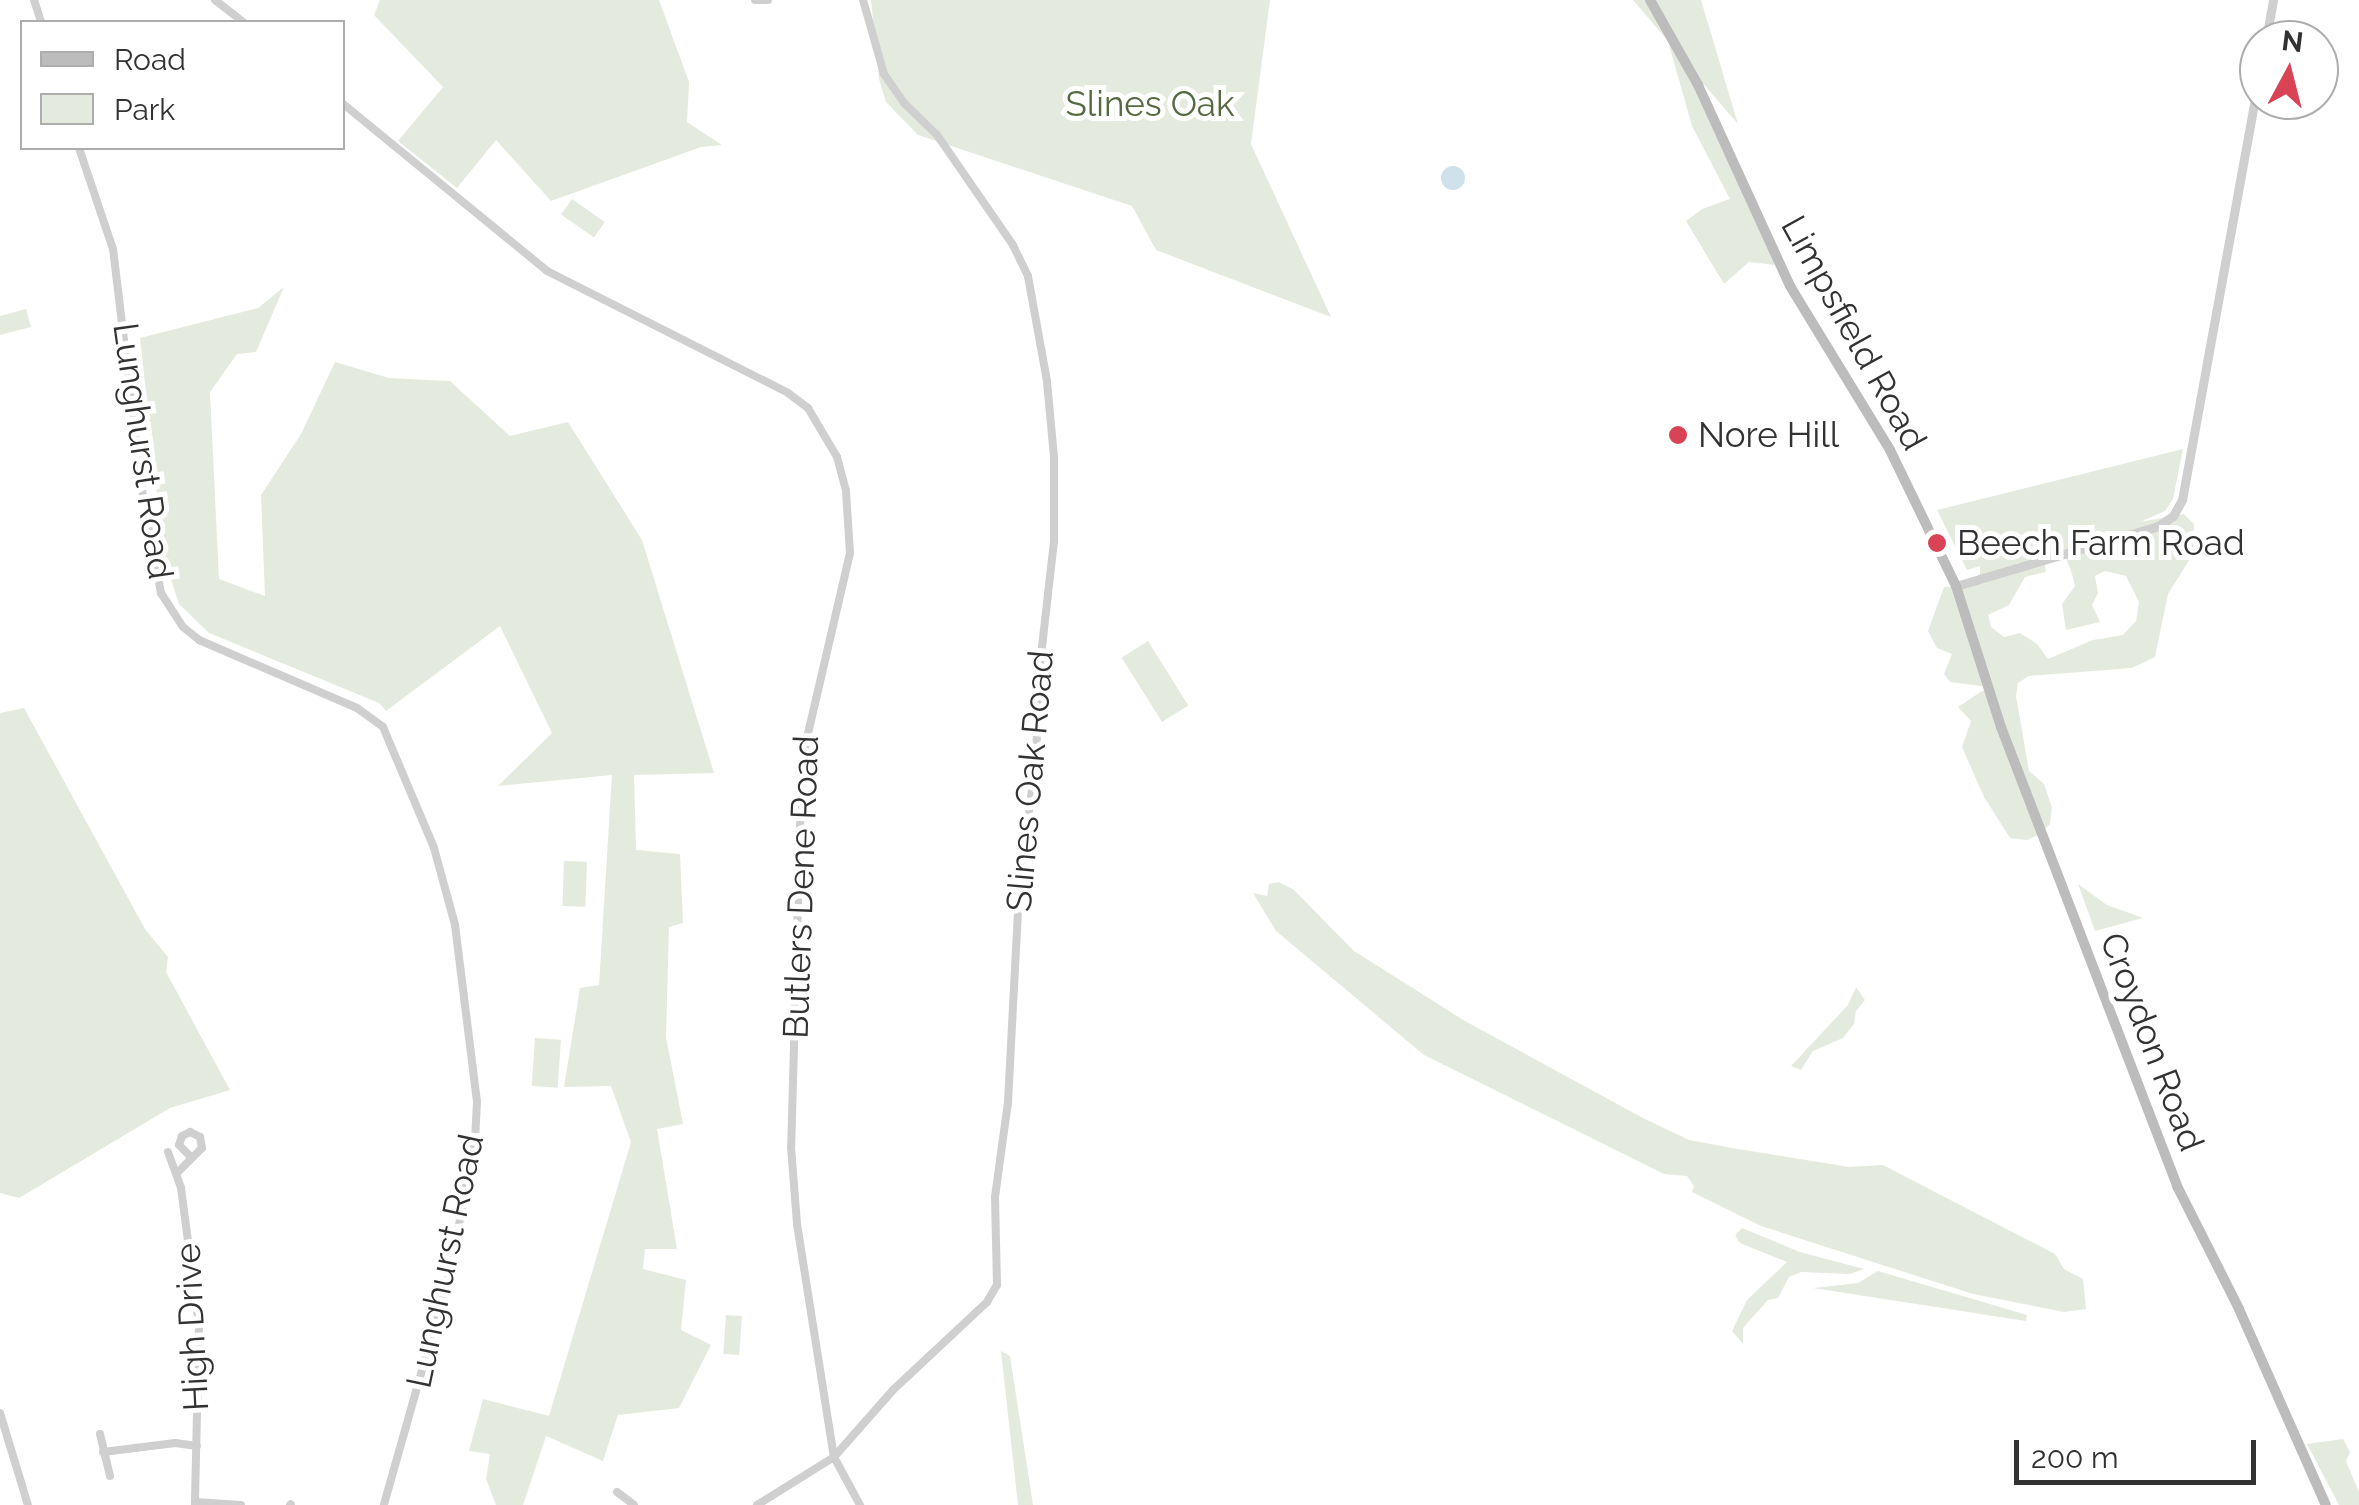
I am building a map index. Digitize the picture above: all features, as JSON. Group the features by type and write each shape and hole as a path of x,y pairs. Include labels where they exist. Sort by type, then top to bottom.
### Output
{"main road":[{"name":"Limpsfield Road","path":"1650,0 1698,85 1790,286 1890,450 1956,586"},
{"name":"Croydon Road","path":"1956,586 2001,727 2178,1186 2326,1505"}],"street":[{"path":"214,0 241,20"},
{"path":"754,0 768,0"},
{"name":"Slines Oak Road","path":"757,1505 834,1457 893,1390 987,1302 999,1277 996,1197 1008,1102 1020,874 1036,761 1039,672 1054,541 1054,458 1048,381 1028,276 1005,233 937,135 905,104 884,74 862,0"},
{"name":"Butlers Dene Road","path":"345,105 547,271 788,392 808,408 837,457 846,492 850,552 802,759 791,1147 799,1243 834,1457 860,1505"},
{"path":"1956,586 2158,526 2173,516 2182,500 2251,120"},
{"name":"Lunghurst Road","path":"80,150 113,249 143,498 161,592 183,627 199,640 357,708 382,727 434,848 455,925 477,1102 475,1136 452,1264 384,1505"},
{"name":"High Drive","path":"168,1152 177,1173 199,1324 195,1504"},
{"path":"177,1173 188,1166 190,1156"},
{"path":"0,1413 28,1505"},
{"path":"100,1434 110,1476"},
{"path":"103,1452 175,1443 196,1446"},
{"path":"616,1492 634,1505"},
{"path":"195,1504 242,1505"}],"green space":[{"path":"380,0 659,0 689,82 687,122 722,145 701,147 551,201 496,140 457,188 398,141 443,87 374,15"},
{"name":"Slines Oak","path":"871,0 1270,0 1251,144 1331,317 1156,250 1132,206 918,135 886,102 879,79"},
{"path":"1633,0 1701,0 1738,124 1679,56 1776,265 1749,262 1724,284 1686,221 1702,209 1730,199 1692,126 1668,41"},
{"path":"572,199 605,222 594,238 561,215"},
{"path":"284,287 256,352 237,354 210,392 219,579 265,596 261,495 301,434 335,362 389,378 450,381 510,436 568,422 642,540 714,773 634,775 636,850 680,854 683,923 669,927 666,1037 683,1124 657,1129 677,1249 645,1249 643,1269 686,1280 681,1330 711,1345 679,1408 618,1415 603,1461 546,1436 523,1505 496,1505 486,1479 490,1454 469,1451 483,1399 549,1416 631,1142 611,1086 564,1087 580,988 599,985 612,775 498,786 552,733 500,626 386,711 379,703 209,633 179,604 164,557 140,338 258,308"},
{"path":"26,309 31,327 0,335 0,316"},
{"path":"2183,449 2173,499 2165,511 2140,522 2184,514 2194,524 2193,554 2168,594 2155,657 2132,668 2029,676 2018,683 2016,696 2029,771 2044,784 2052,807 2050,824 2027,840 2010,838 1984,797 1962,747 1971,721 1958,707 1988,687 1950,682 1944,674 1952,654 1937,648 1928,631 1944,587 1964,586 1980,574 1980,566 1967,570 1937,510","holes":["2045,542 2048,555 2056,561 2066,558 2075,586 2062,604 2066,630 2100,622 2092,605 2098,593 2095,576 2105,571 2126,576 2139,602 2136,621 2123,635 2093,640 2048,659 2037,644 2020,633 2004,637 1991,627 1988,615 2009,605 2025,577 2046,572 2043,557 2028,549"]},
{"path":"1148,641 1188,705 1162,722 1122,657"},
{"path":"24,708 145,929 168,957 166,972 230,1090 170,1108 19,1198 0,1193 0,713"},
{"path":"564,861 587,862 585,907 562,906"},
{"path":"1279,882 1294,890 1354,951 1465,1021 1643,1118 1689,1140 1849,1167 1883,1165 2055,1254 2064,1269 2083,1279 2086,1309 2064,1312 1973,1294 1761,1226 1692,1192 1694,1186 1687,1176 1664,1174 1424,1055 1276,931 1253,893 1267,896 1269,884"},
{"path":"2078,884 2107,905 2143,918 2095,931"},
{"path":"1856,987 1865,1000 1843,1038 1813,1051 1801,1070 1791,1066 1848,1005"},
{"path":"535,1038 561,1040 558,1088 532,1086"},
{"path":"1742,1228 1800,1252 1864,1269 1850,1274 1801,1272 1789,1277 1778,1298 1768,1300 1743,1328 1743,1344 1732,1331 1747,1300 1787,1262 1740,1243 1735,1235"},
{"path":"1878,1271 2027,1315 2026,1321 1813,1288 1858,1283"},
{"path":"726,1315 742,1316 739,1355 723,1354"},
{"path":"1001,1351 1010,1356 1033,1505 1018,1505"},
{"path":"2343,1439 2350,1452 2346,1461 2359,1492 2359,1505 2339,1505 2307,1444"}],"shaded area":[{"path":"1453,166 1465,178 1453,190 1441,178"}],"place":[{"name":"Nore Hill","path":"1678,435"},
{"name":"Beech Farm Road","path":"1937,543"}]}
